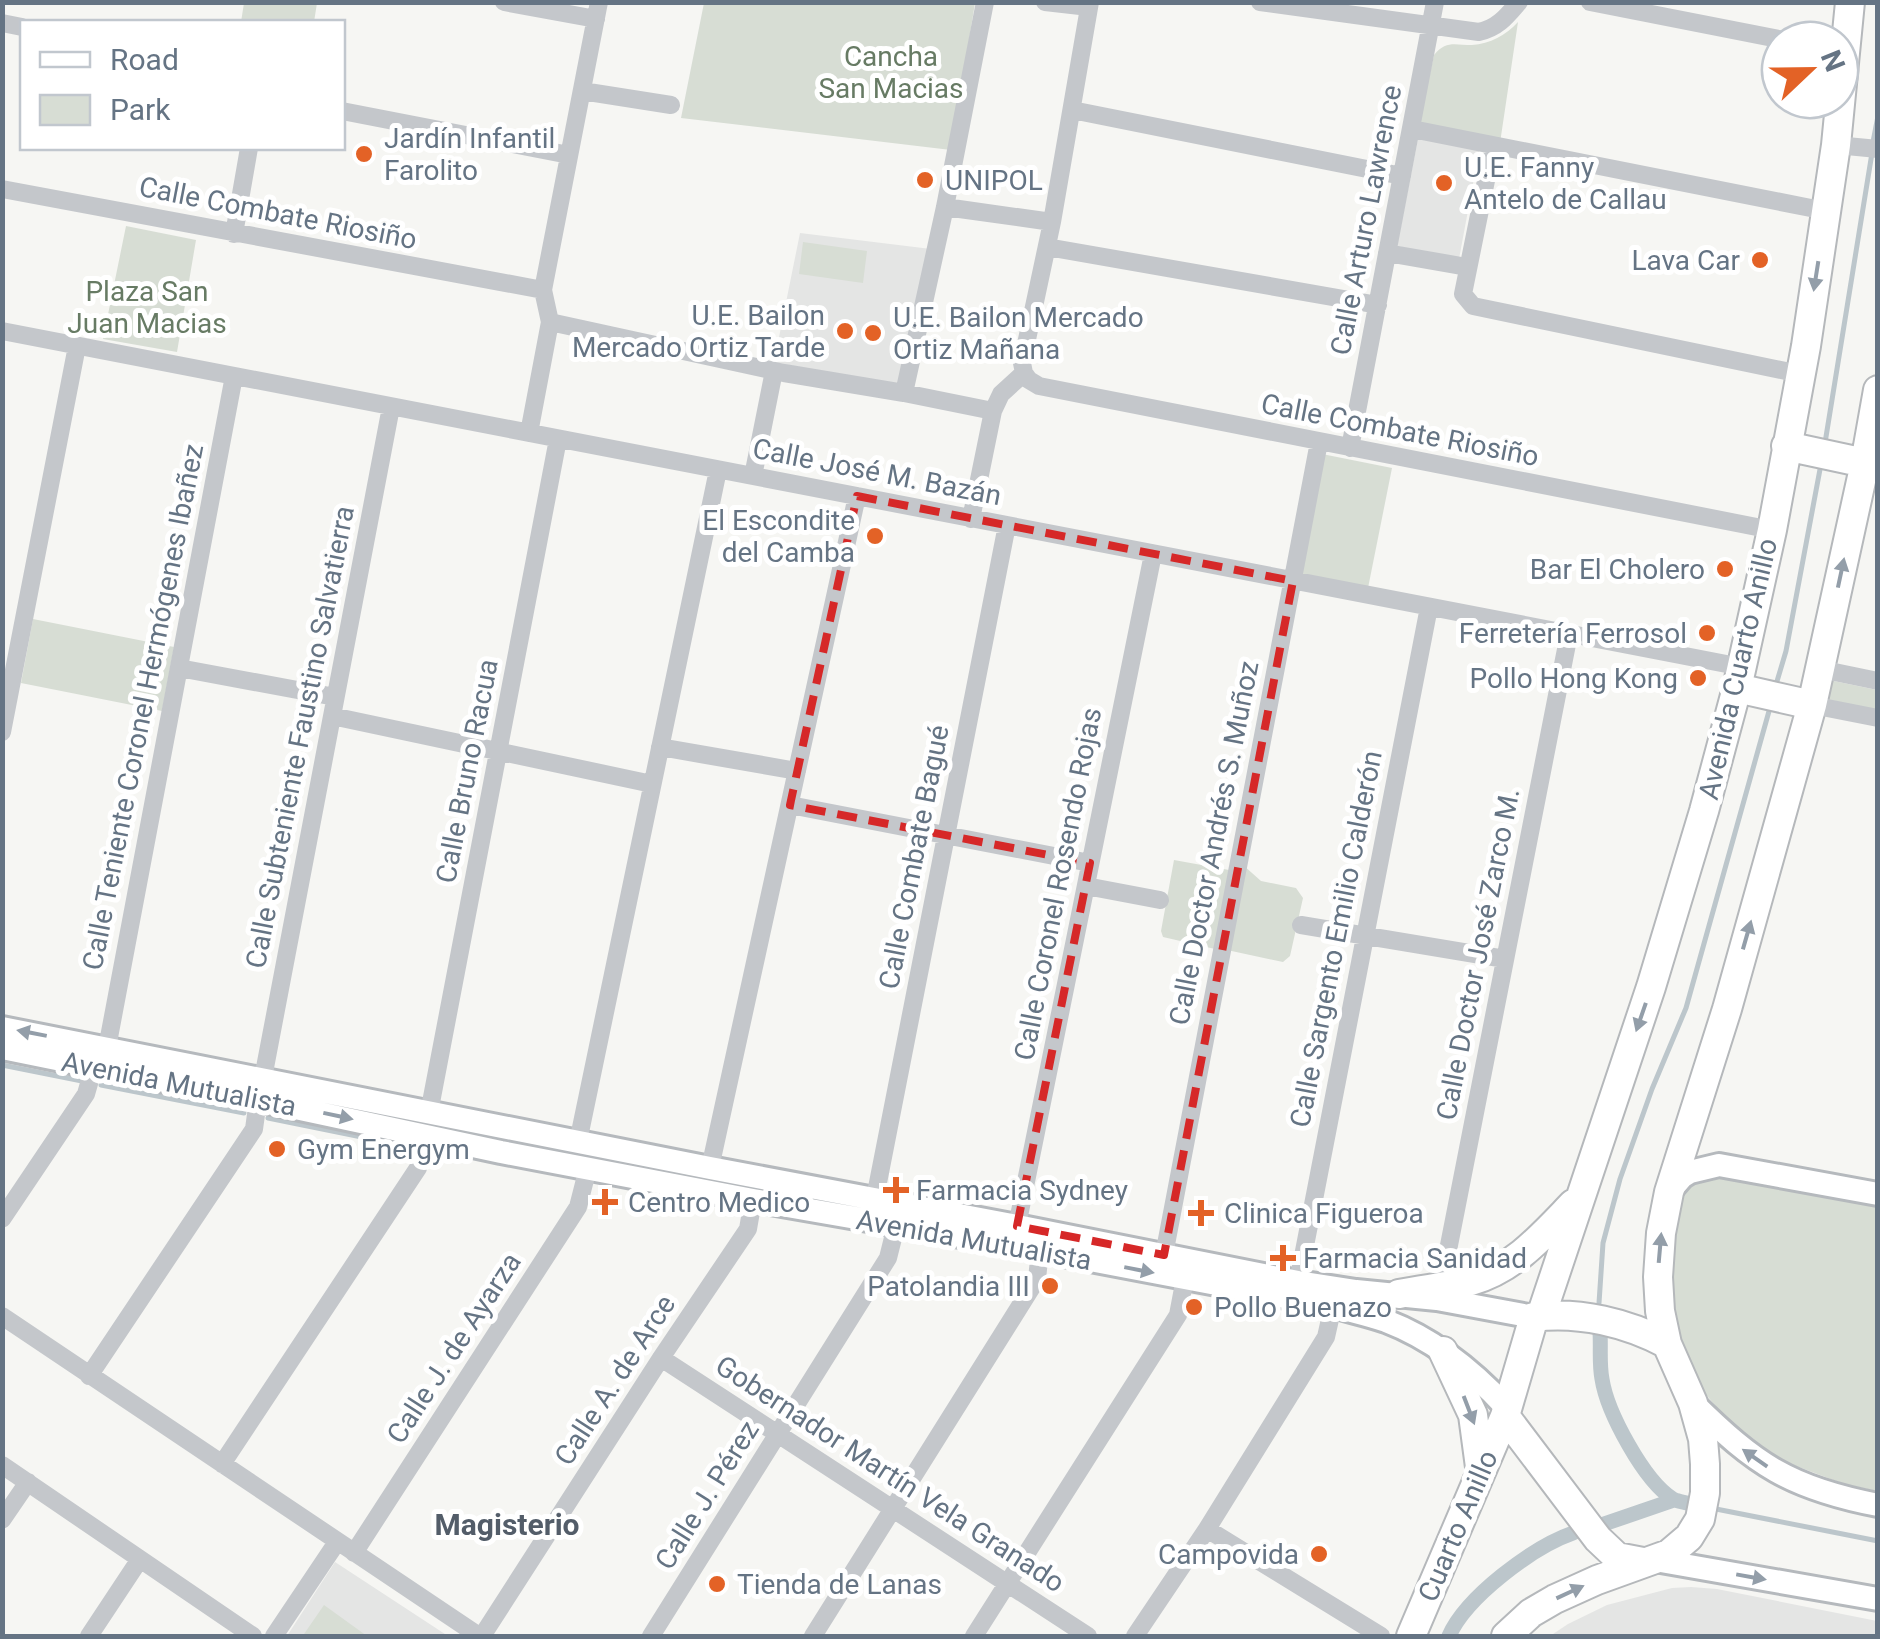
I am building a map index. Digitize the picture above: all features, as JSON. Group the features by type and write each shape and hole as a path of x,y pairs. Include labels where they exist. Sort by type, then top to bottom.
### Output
{"highway":[{"name":"Avenida Cuarto Anillo","path":"1538,1316 1656,969 1743,682 1792,448 1826,212 1846,146 1845,120"},
{"path":"1506,1636 1531,1613 1555,1599 1679,1546 1689,1537 1702,1506 1706,1464 1703,1439 1660,1311 1661,1233 1668,1192 1727,1009 1804,703 1820,669 1858,462 1878,390"},
{"path":"1792,448 1858,462"},
{"path":"1743,682 1804,703"},
{"path":"1399,1294 1439,1293 1515,1259 1581,1196"},
{"path":"1649,1561 1617,1556 1598,1540 1506,1411 1538,1316 1600,1321 1640,1330 1668,1344"},
{"path":"1434,1345 1473,1415 1481,1472"},
{"name":"Cuarto Anillo","path":"1411,1636 1506,1411"}],"main road":[{"name":"Avenida Mutualista","path":"2,1028 100,1057 427,1124 578,1142 1298,1282 1399,1294"},
{"name":"Avenida Mutualista","path":"2,1048 100,1057"},
{"path":"1692,1116 1698,1138 1719,1164"},
{"name":"Avenida Mutualista","path":"427,1124 501,1152 1333,1306 1383,1320 1434,1345 1484,1383 1506,1411"},
{"path":"501,1152 516,1143 564,1151 578,1142"},
{"path":"588,1168 600,1158 611,1156 656,1167 671,1161"},
{"path":"1668,1192 1690,1172 1719,1164 1878,1194"},
{"path":"1434,1345 1439,1293 1538,1316"},
{"path":"1693,1403 1760,1463 1798,1484 1878,1505"},
{"path":"1649,1561 1878,1599"}],"street":[{"path":"504,2 598,10 543,290 550,322 529,433"},
{"path":"904,393 985,2"},
{"path":"972,519 993,411 1001,394 1024,372 1022,363 1048,247 1090,5 1045,2"},
{"path":"1260,2 1479,32 1500,24 1519,2"},
{"name":"Calle Arturo Lawrence","path":"1350,448 1435,2"},
{"path":"1590,2 1760,35"},
{"path":"582,91 671,105"},
{"path":"1072,110 1402,176"},
{"path":"345,112 569,155"},
{"path":"1412,129 1826,212"},
{"path":"1494,146 1463,294 1474,306 1800,374"},
{"path":"1846,146 1878,149"},
{"path":"234,234 249,150"},
{"name":"Calle Combate Riosiño","path":"2,189 543,290"},
{"path":"944,207 1052,222"},
{"path":"1048,247 1378,305"},
{"path":"1387,253 1468,267"},
{"path":"550,322 774,371 993,411"},
{"name":"Calle José M. Bazán","path":"2,332 1569,634 1743,682"},
{"path":"2,732 12,637 77,346"},
{"path":"754,476 774,371"},
{"name":"Calle Combate Riosiño","path":"1024,372 1038,386 1772,530"},
{"name":"Calle Teniente Coronel Hermógenes Ibañez","path":"2,1218 86,1094 100,1057 234,376"},
{"name":"Calle Subteniente Faustino Salvatierra","path":"89,1376 254,1129 390,406"},
{"name":"Calle Bruno Racua","path":"222,1464 418,1168 558,439"},
{"name":"Calle Doctor Andrés S. Muñoz","path":"1164,1255 1319,442"},
{"path":"578,1142 718,470"},
{"path":"710,1168 857,496"},
{"name":"Calle Combate Bagué","path":"875,1198 1007,526"},
{"name":"Calle Coronel Rosendo Rojas","path":"1017,1226 1153,554"},
{"name":"Calle Sargento Emilio Calderón","path":"1298,1282 1429,607"},
{"name":"Calle Doctor José Zarco M.","path":"1439,1293 1569,634"},
{"path":"179,668 500,752 652,784"},
{"path":"1820,669 1878,682"},
{"path":"1804,703 1878,718"},
{"path":"660,748 797,771"},
{"path":"790,805 1090,863"},
{"path":"1086,886 1160,900"},
{"path":"1302,926 1505,958"},
{"name":"Calle J. de Ayarza","path":"354,1553 578,1207 588,1168"},
{"name":"Calle A. de Arce","path":"481,1636 748,1229 753,1200"},
{"name":"Calle J. Pérez","path":"651,1636 888,1258 896,1226"},
{"path":"813,1636 1037,1279 1040,1250"},
{"path":"974,1636 1178,1315 1185,1278"},
{"path":"1135,1636 1207,1530 1326,1337 1333,1306"},
{"path":"2,1316 481,1636"},
{"name":"Gobernador Martín Vela Granado","path":"661,1358 1088,1636"},
{"path":"2,1465 253,1636"},
{"path":"2,1520 28,1482"},
{"path":"1207,1530 1381,1636"},
{"path":"274,1636 337,1542"},
{"path":"89,1636 140,1559"}],"highlighted area":[{"path":"857,496 1293,581 1164,1255 1017,1226 1090,863 790,805"}],"shaded area":[{"path":"1419,134 1480,146 1459,259 1397,246"},
{"path":"800,233 931,249 898,387 774,362"},
{"path":"335,1562 448,1636 287,1636"},
{"path":"1691,1587 1877,1621 1877,1636 1550,1636 1607,1605 1672,1588"}],"green space":[{"path":"244,2 317,3 314,20 241,20"},
{"name":"Cancha San Macias","path":"704,3 975,3 951,150 681,118"},
{"path":"1518,22 1500,143 1419,123 1438,50 1451,44 1491,41"},
{"name":"Plaza San Juan Macias","path":"126,226 196,240 177,352 103,339"},
{"path":"803,242 867,251 863,283 799,274"},
{"path":"1322,454 1392,468 1368,588 1298,574"},
{"path":"33,619 174,647 162,711 21,683"},
{"path":"1829,680 1877,690 1877,712 1824,701"},
{"path":"1174,860 1229,870 1215,949 1163,937"},
{"path":"1243,865 1261,881 1296,888 1303,898 1290,956 1283,962 1227,950"},
{"path":"1718,1176 1877,1205 1877,1491 1844,1484 1764,1454 1733,1427 1703,1391 1682,1346 1671,1308 1674,1203 1686,1186 1700,1177"},
{"path":"324,1605 367,1636 304,1634"}],"waterway":[{"path":"1873,142 1878,116"},
{"path":"1825,443 1872,153"},
{"path":"1775,688 1786,651 1821,464"},
{"path":"1599,1303 1603,1243 1620,1179 1686,1008 1771,704"},
{"path":"2,1065 82,1081"},
{"path":"101,1085 244,1113"},
{"path":"268,1118 411,1147"},
{"path":"435,1151 442,1153"},
{"path":"1600,1332 1602,1379 1619,1427 1650,1477 1673,1499 1687,1503"},
{"path":"1674,1500 1695,1505"},
{"path":"1601,1525 1674,1500"},
{"path":"1711,1508 1878,1541"},
{"path":"1449,1636 1470,1605 1502,1575 1573,1533"}],"place":[{"name":"Jardín Infantil Farolito","path":"364,154"},
{"name":"UNIPOL","path":"925,180"},
{"name":"U.E. Fanny Antelo de Callau","path":"1444,183"},
{"name":"Lava Car","path":"1760,260"},
{"name":"U.E. Bailon Mercado Ortiz Tarde","path":"845,331"},
{"name":"U.E. Bailon Mercado Ortiz Mañana","path":"873,333"},
{"name":"El Escondite del Camba","path":"875,536"},
{"name":"Bar El Cholero","path":"1725,569"},
{"name":"Ferretería Ferrosol","path":"1707,633"},
{"name":"Pollo Hong Kong","path":"1698,678"},
{"name":"Gym Energym","path":"277,1149"},
{"name":"Farmacia Sydney","path":"896,1190"},
{"name":"Centro Medico","path":"605,1202"},
{"name":"Clinica Figueroa","path":"1201,1213"},
{"name":"Farmacia Sanidad","path":"1283,1258"},
{"name":"Patolandia III","path":"1050,1286"},
{"name":"Pollo Buenazo","path":"1194,1307"},
{"name":"Campovida","path":"1319,1554"},
{"name":"Tienda de Lanas","path":"717,1584"}],"district":[{"name":"Magisterio","path":"507,1524"}]}
